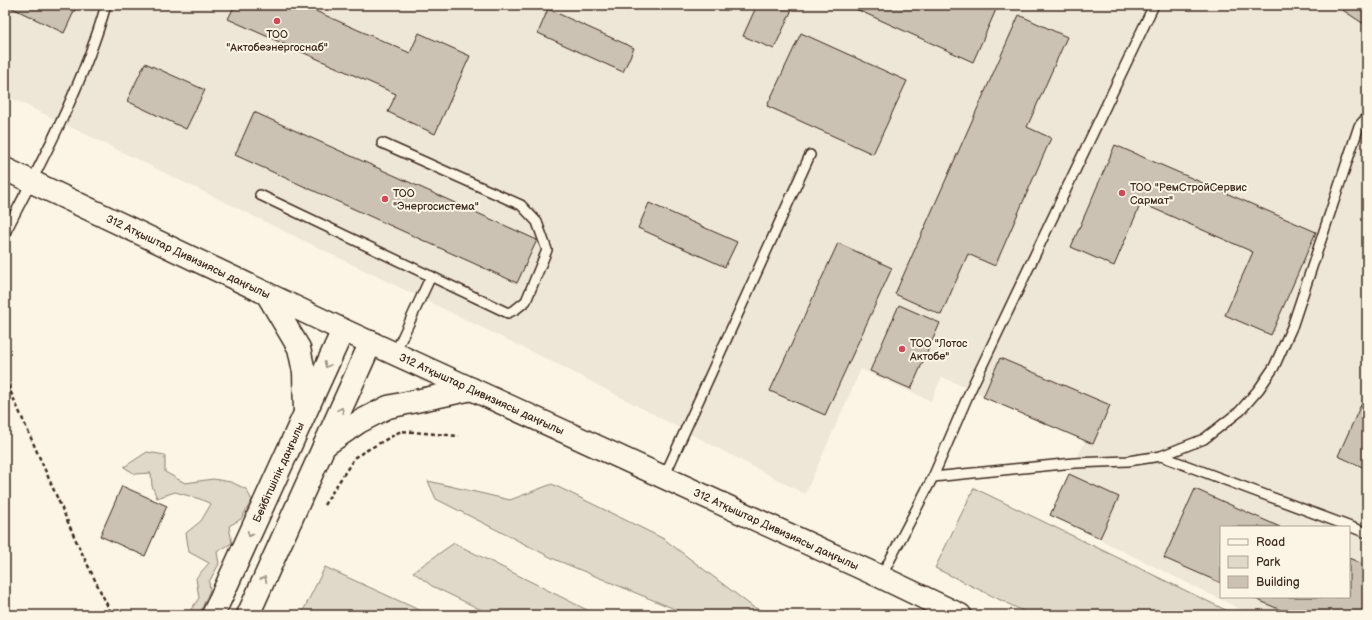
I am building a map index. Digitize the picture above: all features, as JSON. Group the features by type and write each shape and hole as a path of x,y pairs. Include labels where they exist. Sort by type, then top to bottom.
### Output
{"main road":[{"name":"312 Атқыштар Дивизиясы даңғылы","path":"5,169 343,330 472,388 960,615"},
{"path":"267,294 299,348 304,372 305,413"},
{"name":"Бейбітшілік даңғылы","path":"213,615 343,330"},
{"path":"248,615 371,342"},
{"path":"324,446 358,422 388,407 472,388"}],"lane":[{"path":"5,233 60,122 100,29 106,5"},
{"path":"881,577 933,477 970,391 1154,5"},
{"path":"933,477 1074,464 1128,461 1161,456 1204,439 1240,411 1259,389 1274,367 1292,327 1359,126 1367,116"},
{"path":"260,194 508,313 526,301 547,250 537,222 521,205 382,143"},
{"path":"664,477 810,155"},
{"path":"395,353 431,276"},
{"path":"1161,456 1348,526"},
{"path":"1350,527 1367,533"}],"path":[{"path":"5,379 78,545 112,615"},
{"path":"322,507 356,457 401,431 459,436"}],"shaded area":[{"path":"5,5 1367,5 1367,615 1252,615 1050,515 1085,441 942,377 931,401 861,369 805,494 565,368 5,95"}],"green space":[{"path":"147,452 165,455 165,472 185,483 213,479 231,482 246,489 252,500 241,519 229,526 232,543 217,552 219,564 209,582 210,590 199,615 187,615 199,598 196,578 209,563 189,552 186,533 201,521 211,504 200,499 175,492 157,498 152,486 151,473 135,474 124,467"},
{"path":"428,481 510,500 552,484 664,539 753,607 773,615 689,615 554,559 436,499"},
{"path":"974,488 1236,615 1031,615 935,568"},
{"path":"454,543 597,615 492,615 432,586 413,572"},
{"path":"325,567 430,615 301,615"}],"building":[{"path":"6,5 77,5 64,33"},
{"path":"235,5 302,5 410,53 419,33 470,56 435,134 388,112 396,94 228,19"},
{"path":"757,5 794,5 774,49 743,36"},
{"path":"847,5 998,5 973,62"},
{"path":"1335,5 1367,5 1367,26"},
{"path":"548,9 634,48 623,72 538,33"},
{"path":"1019,15 1067,37 1027,127 1051,138 995,266 968,254 941,315 895,294"},
{"path":"801,33 907,81 873,154 767,106"},
{"path":"145,63 205,90 186,129 127,101"},
{"path":"254,112 537,240 517,283 235,155"},
{"path":"1115,145 1316,232 1271,335 1225,315 1253,252 1141,203 1114,266 1071,247"},
{"path":"649,203 737,242 725,267 638,228"},
{"path":"838,243 892,268 825,415 770,391"},
{"path":"899,305 940,323 911,389 870,371"},
{"path":"1000,358 1110,405 1093,444 983,397"},
{"path":"1367,391 1367,469 1338,456"},
{"path":"1069,474 1119,497 1100,538 1050,515"},
{"path":"122,486 167,506 145,556 100,536"},
{"path":"1195,489 1278,526 1220,526 1220,583 1164,558"},
{"path":"1350,558 1367,566 1367,615 1292,615 1253,598 1350,598"}],"place":[{"name":"ТОО \"Актобеэнергоснаб\"","path":"277,21"},
{"name":"ТОО \"РемСтройСервис Сармат\"","path":"1122,193"},
{"name":"ТОО \"Энергосистема\"","path":"385,199"},
{"name":"ТОО \"Лотос Актобе\"","path":"902,349"}]}
